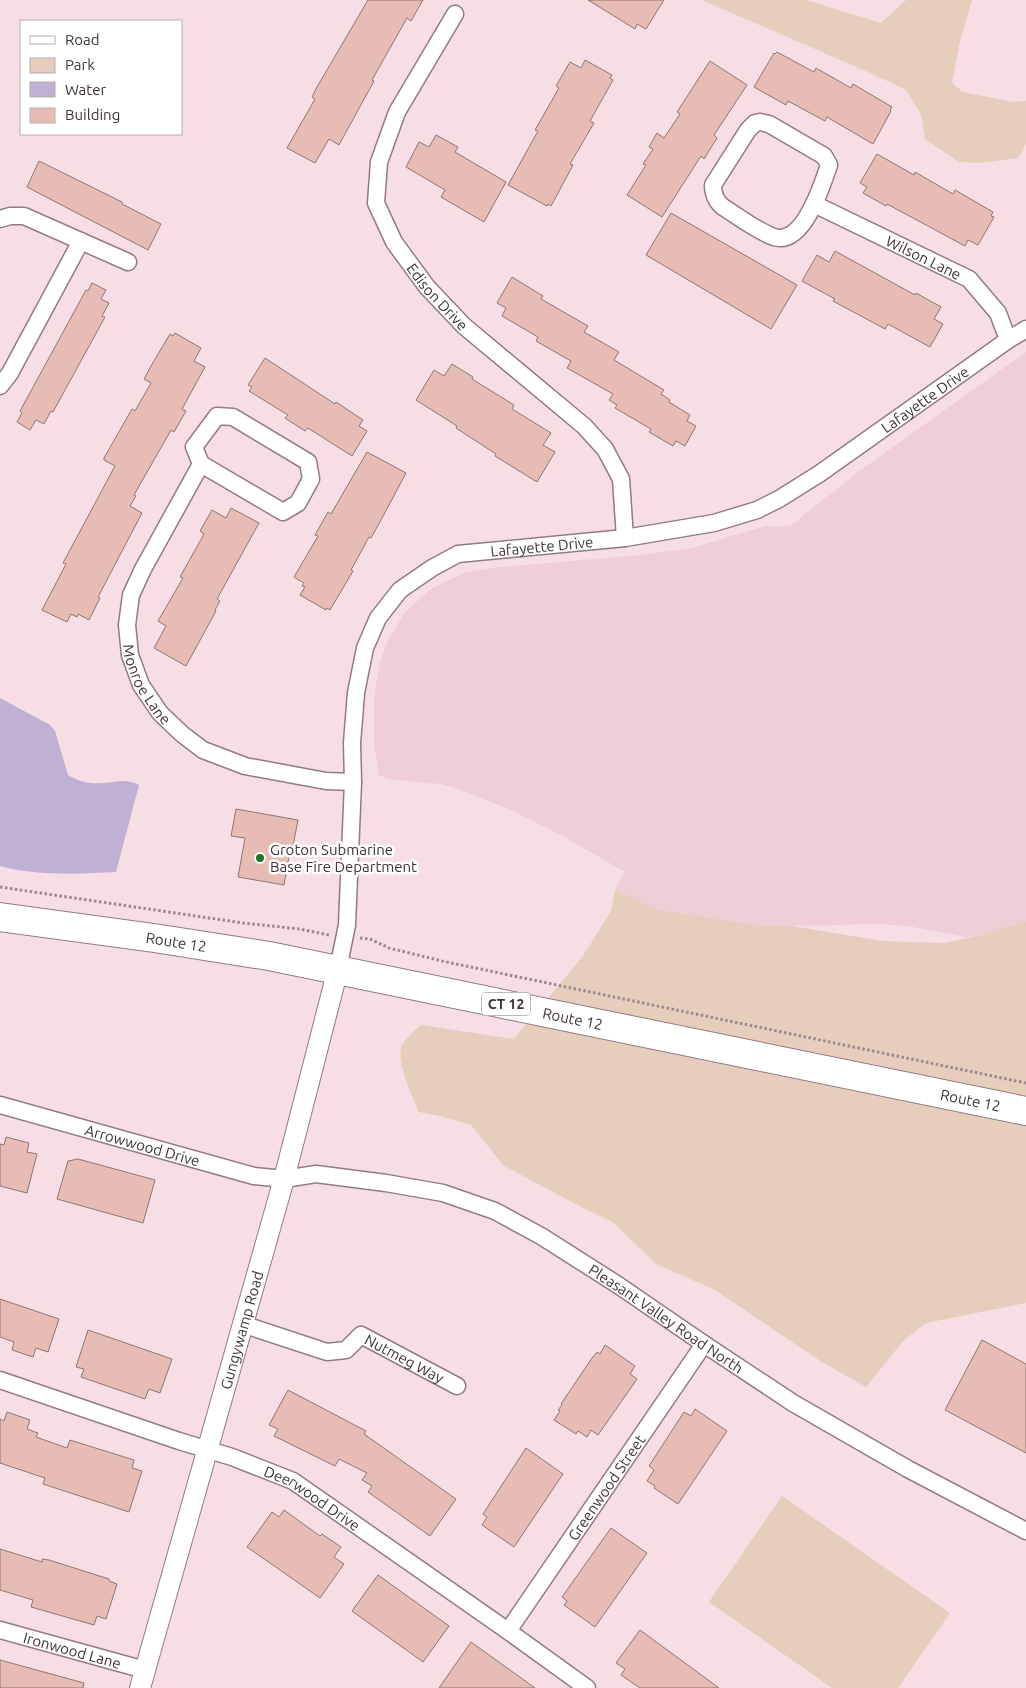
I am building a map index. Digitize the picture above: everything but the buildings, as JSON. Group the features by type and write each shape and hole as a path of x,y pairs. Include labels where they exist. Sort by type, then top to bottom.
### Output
{"highway":[{"name":"Route 12","path":"0,917 222,948 1026,1111"}],"street":[{"name":"Edison Drive","path":"454,14 397,112 379,162 376,203 394,242 427,287 464,326 584,426 605,449 621,479 624,538"},
{"path":"760,122 769,124 824,156 829,166 814,204 799,228 792,234 786,238 775,237 717,202 713,193 713,185 748,130 755,123 760,122"},
{"name":"Wilson Lane","path":"814,204 969,280 998,314 1008,340"},
{"path":"0,219 24,216 128,262"},
{"path":"0,386 10,374 81,241"},
{"name":"Lafayette Drive","path":"338,970 347,925 353,782 352,743 356,694 365,648 378,618 400,590 432,568 458,554 624,538 714,522 757,510 779,499 819,474 1026,329"},
{"path":"217,416 234,417 308,462 311,479 298,503 283,512 201,464 194,447 217,416"},
{"name":"Monroe Lane","path":"201,464 143,569 132,595 127,625 130,655 140,685 160,713 182,734 203,750 245,766 326,781 353,782"},
{"name":"Gungywamp Road","path":"143,1679 284,1180 338,970"},
{"name":"Arrowwood Drive","path":"0,1104 254,1176 284,1180"},
{"name":"Pleasant Valley Road North","path":"284,1180 316,1174 386,1183 443,1193 495,1211 572,1255 793,1403 908,1469 1026,1531"},
{"name":"Nutmeg Way","path":"242,1324 327,1352 346,1350 361,1335 457,1386"},
{"name":"Greenwood Street","path":"508,1630 704,1344"},
{"name":"Deerwood Drive","path":"0,1380 264,1468 293,1481 508,1630 587,1688"},
{"name":"Ironwood Lane","path":"0,1630 143,1679"}],"path":[{"path":"0,887 243,923 295,928 334,936"},
{"path":"362,938 370,939 392,949 437,960 1026,1083"}],"shaded area":[{"path":"1026,352 1026,921 985,934 965,937 908,926 878,924 756,925 654,909 615,890 625,872 561,835 511,810 441,784 387,779 379,775 374,743 374,698 380,662 387,642 405,612 431,589 464,573 491,568 640,555 692,548 766,526 790,526 858,472"}],"green space":[{"path":"702,0 806,0 881,23 906,0 972,0 960,41 952,83 963,92 1013,102 1026,101 1026,144 1018,158 979,163 959,162 925,139 921,114 906,90"},
{"path":"615,890 654,909 756,925 791,926 883,941 945,943 985,934 1026,921 1026,1303 926,1323 903,1341 866,1387 822,1362 715,1290 656,1264 613,1222 504,1166 471,1125 419,1112 401,1063 401,1049 409,1036 421,1025 514,1039 583,956 611,911"},
{"path":"782,1496 950,1613 898,1688 832,1688 709,1602"}],"water":[{"path":"0,698 50,725 55,731 68,775 89,783 125,781 139,785 116,872 43,873 0,866"}],"place":[{"name":"Groton Submarine Base Fire Department","path":"260,858"}]}
